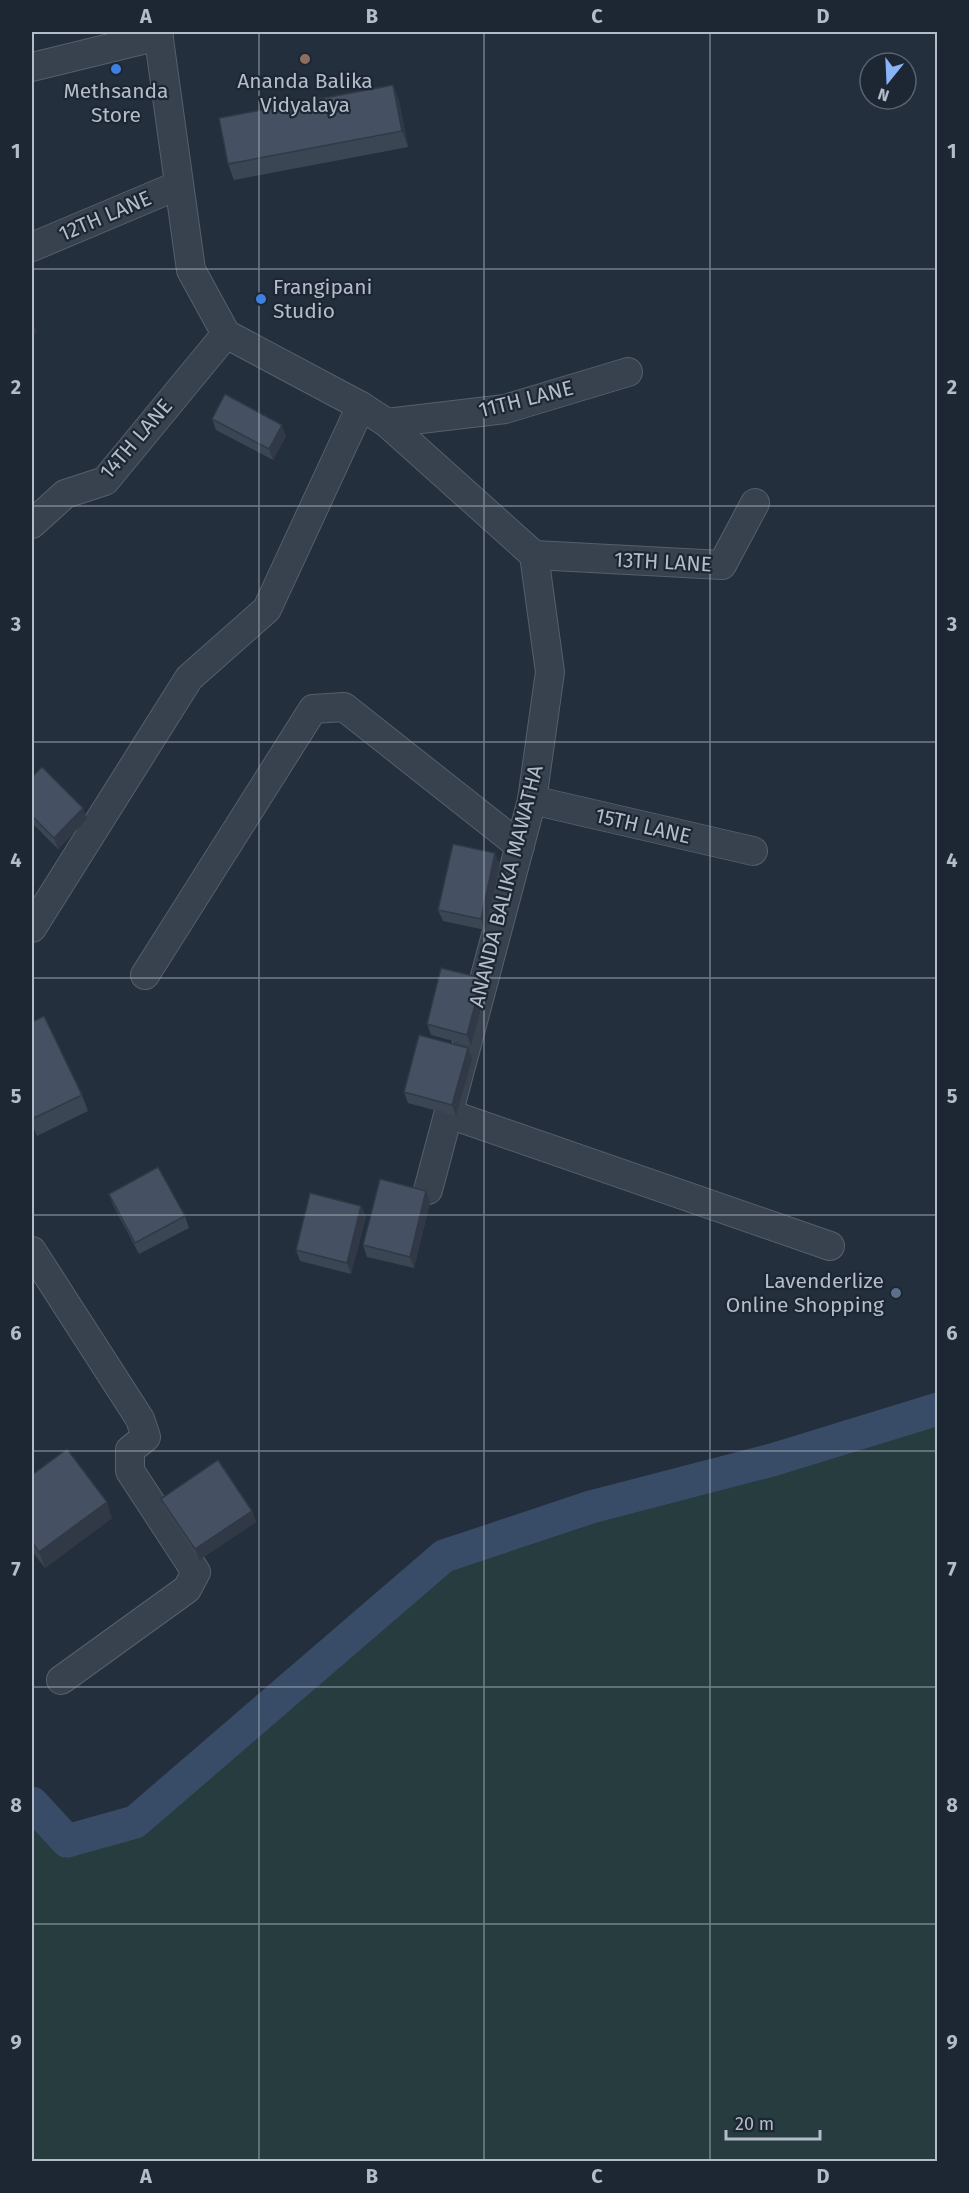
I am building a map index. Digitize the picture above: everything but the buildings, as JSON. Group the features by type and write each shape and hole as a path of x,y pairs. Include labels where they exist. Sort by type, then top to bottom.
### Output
{"street":[{"path":"32,67 158,34 191,270 225,334 362,406 387,423 534,555"},
{"name":"12TH LANE","path":"32,247 179,185"},
{"name":"14TH LANE","path":"32,524 65,494 105,481 225,334"},
{"name":"11TH LANE","path":"387,423 506,409 628,372"},
{"path":"32,928 189,678 267,609 362,406"},
{"name":"13TH LANE","path":"534,555 722,565 755,503"},
{"name":"ANANDA BALIKA MAWATHA","path":"428,1190 532,800 550,672 534,555"},
{"path":"145,975 313,709 344,707 520,846"},
{"name":"15TH LANE","path":"532,800 753,851"},
{"path":"449,1114 830,1246"},
{"path":"32,1251 140,1419 146,1437 130,1450 130,1471 196,1572 187,1589 62,1680"}],"green space":[{"path":"937,1409 937,2161 32,2161 32,1803 67,1841 135,1822 444,1556 591,1507 772,1460"}],"waterway":[{"path":"32,1803 67,1841 135,1822 444,1556 591,1507 772,1460 938,1409"}],"place":[{"name":"Ananda Balika Vidyalaya","path":"305,59"},
{"name":"Methsanda Store","path":"116,69"},
{"name":"Frangipani Studio","path":"261,299"},
{"name":"Lavenderlize Online Shopping","path":"896,1293"}]}
